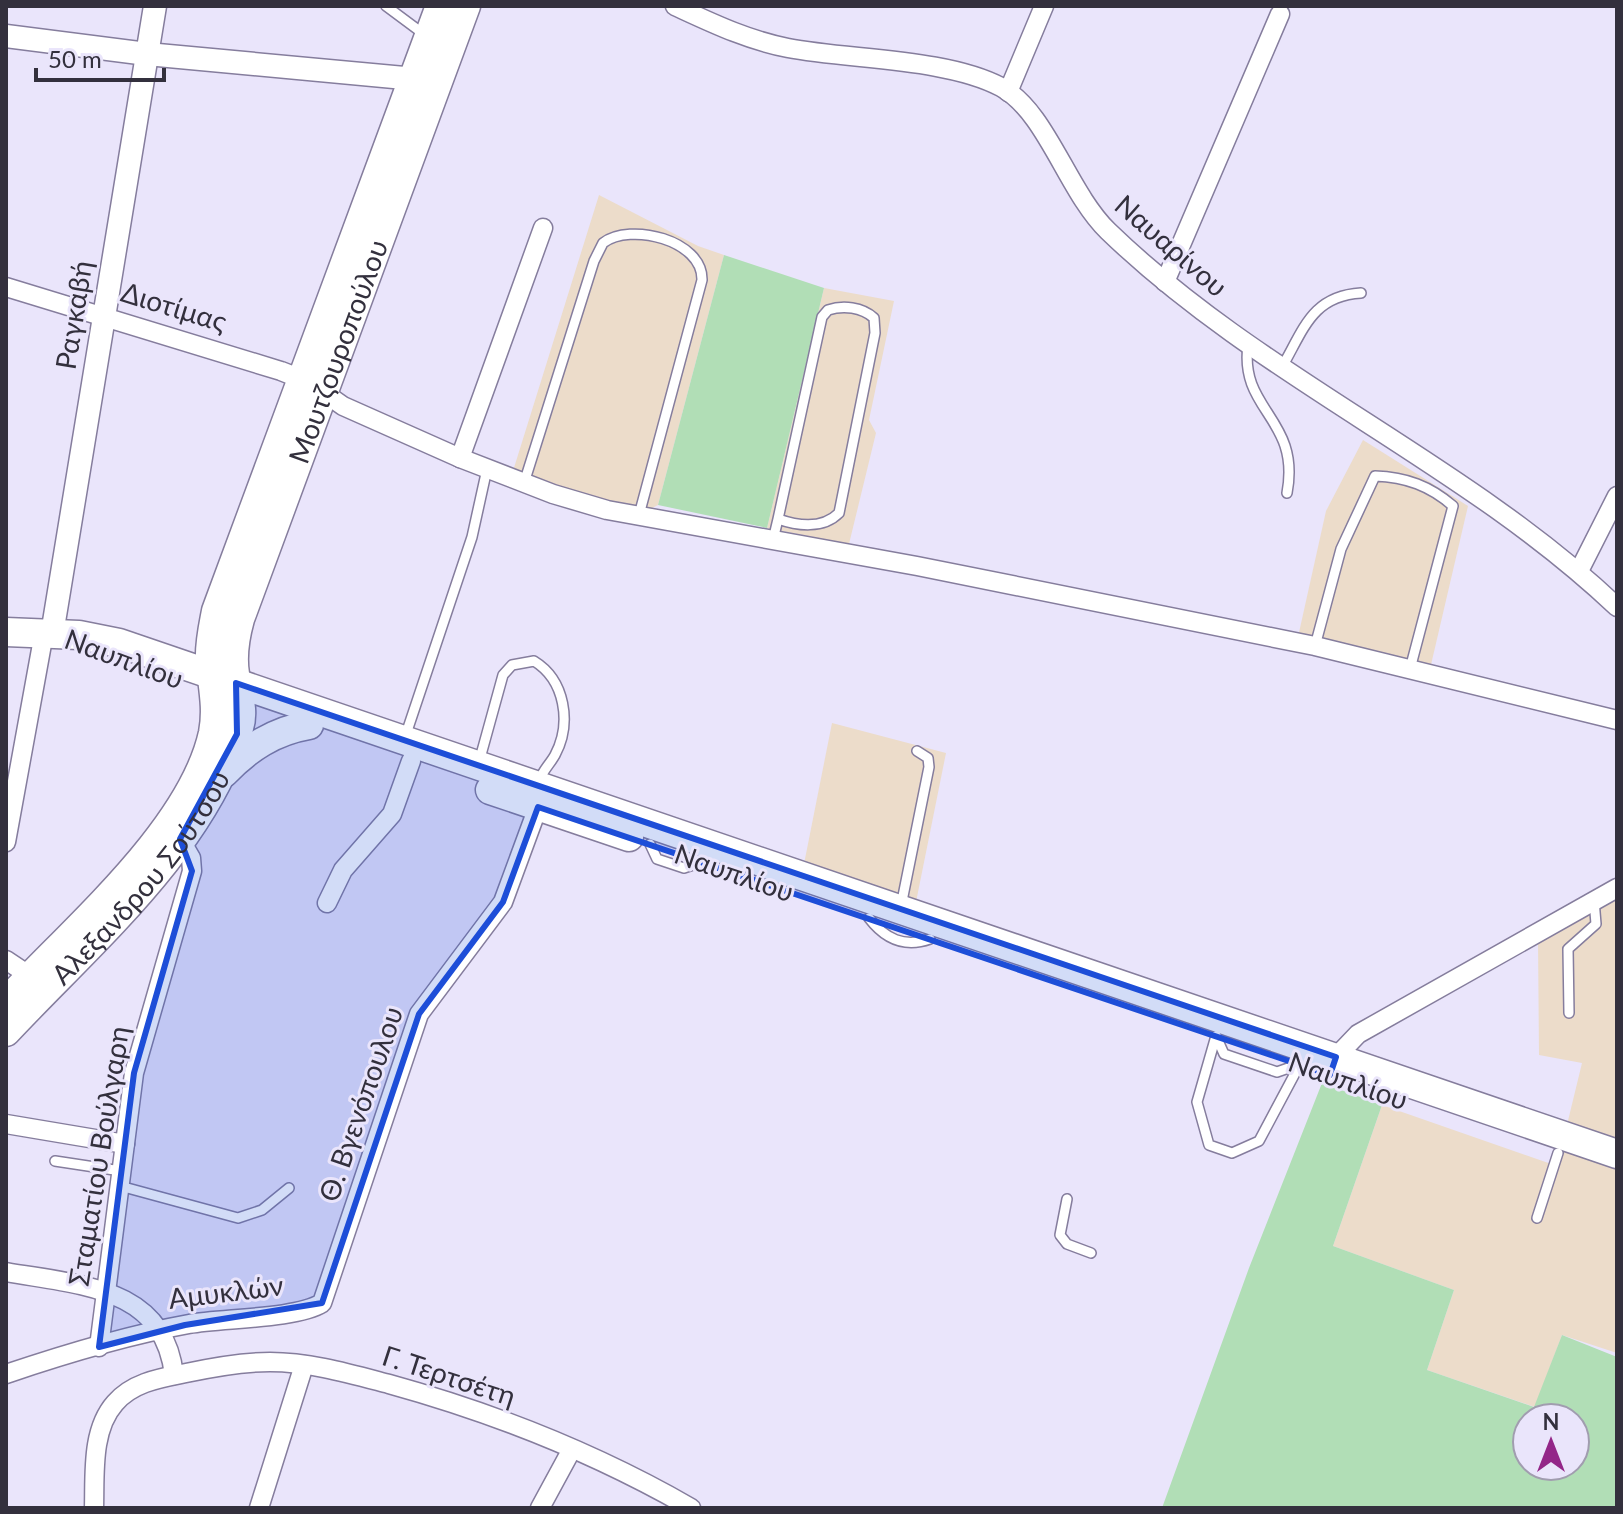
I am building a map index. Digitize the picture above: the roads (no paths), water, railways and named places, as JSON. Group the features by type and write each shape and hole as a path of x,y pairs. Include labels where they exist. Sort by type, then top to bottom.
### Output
{"main road":[{"name":"Μουτζουροπούλου","path":"425,80 428,37 440,6"},
{"name":"Μουτζουροπούλου","path":"226,688 210,655 216,611 312,385 425,80 466,6"},
{"name":"Μουτζουροπούλου","path":"226,688 240,619 312,385"},
{"path":"147,652 170,651 198,640 216,611"},
{"path":"6,632 48,633"},
{"name":"Ναυπλίου","path":"48,633 94,636 147,652 309,725 478,766 538,796 650,844 1300,1064 1333,1066 1617,1154"},
{"name":"Ναυπλίου","path":"48,633 226,688 538,796 901,909 1333,1066 1617,1174"},
{"name":"Αλεξανδρου Σούτσου","path":"6,1032 134,898 180,839 212,786 240,726 226,688"},
{"name":"Αλεξανδρου Σούτσου","path":"6,1002 120,883 178,809 209,748 216,711 226,688"},
{"path":"212,786 261,741 279,732 309,725"}],"street":[{"name":"Ραγκαβή","path":"48,633 155,6"},
{"name":"Ναυαρίνου","path":"675,6 726,30 762,42 947,71 986,80 1008,92 1033,116 1089,211 1165,282 1248,345 1498,508 1579,571 1617,607"},
{"path":"1008,92 1044,6"},
{"path":"1165,282 1280,14"},
{"path":"6,36 147,54 425,80"},
{"path":"460,458 543,228"},
{"name":"Διοτίμας","path":"6,287 220,349 312,385 343,406 487,469 639,517 773,540 1315,646 1617,720"},
{"path":"1579,571 1617,496"},
{"path":"6,842 48,633"},
{"path":"327,903 343,870 392,814 407,751"},
{"name":"Θ. Βγενόπουλου","path":"322,1303 419,1014 503,902 538,796"},
{"name":"Σταματίου Βούλγαρη","path":"99,1347 138,1055 192,871 191,858 180,839"},
{"path":"1333,1066 1358,1034 1617,888"},
{"path":"6,960 30,976"},
{"path":"6,1124 125,1144"},
{"name":"Αμυκλών","path":"6,1272 106,1293 142,1308 160,1330 220,1319 305,1311 322,1303"},
{"path":"6,1374 160,1330 172,1355 174,1375 131,1389 107,1416 99,1439 94,1508"},
{"name":"Γ. Τερτσέτη","path":"174,1375 236,1364 304,1365 460,1405 572,1449 691,1508"},
{"path":"259,1508 304,1365"},
{"path":"540,1508 572,1449"}],"lane":[{"path":"386,6 428,37"},
{"path":"524,483 594,261 603,243 629,233 652,236 691,254 699,265 702,280 639,517"},
{"path":"1282,367 1321,304 1338,296 1361,293"},
{"path":"773,540 822,317 828,310 838,307 865,311 876,321 875,333 839,513 830,520 811,525 778,519"},
{"path":"1248,345 1246,358 1251,386 1289,449 1287,493"},
{"path":"407,751 472,537 487,469"},
{"path":"1315,646 1341,549 1375,476 1406,479 1432,490 1453,506 1410,669"},
{"path":"478,766 503,675 512,665 534,661 547,669 566,713 557,752 538,796"},
{"path":"901,909 929,767 928,758 917,751"},
{"path":"1569,1013 1568,949 1596,924 1594,900"},
{"path":"1216,1036 1197,1102 1209,1145 1232,1153 1259,1141 1300,1064"},
{"path":"1537,1218 1558,1153"},
{"path":"55,1161 120,1178 238,1218 262,1210 289,1188"},
{"path":"1067,1199 1060,1235 1067,1244 1091,1253"}]}
